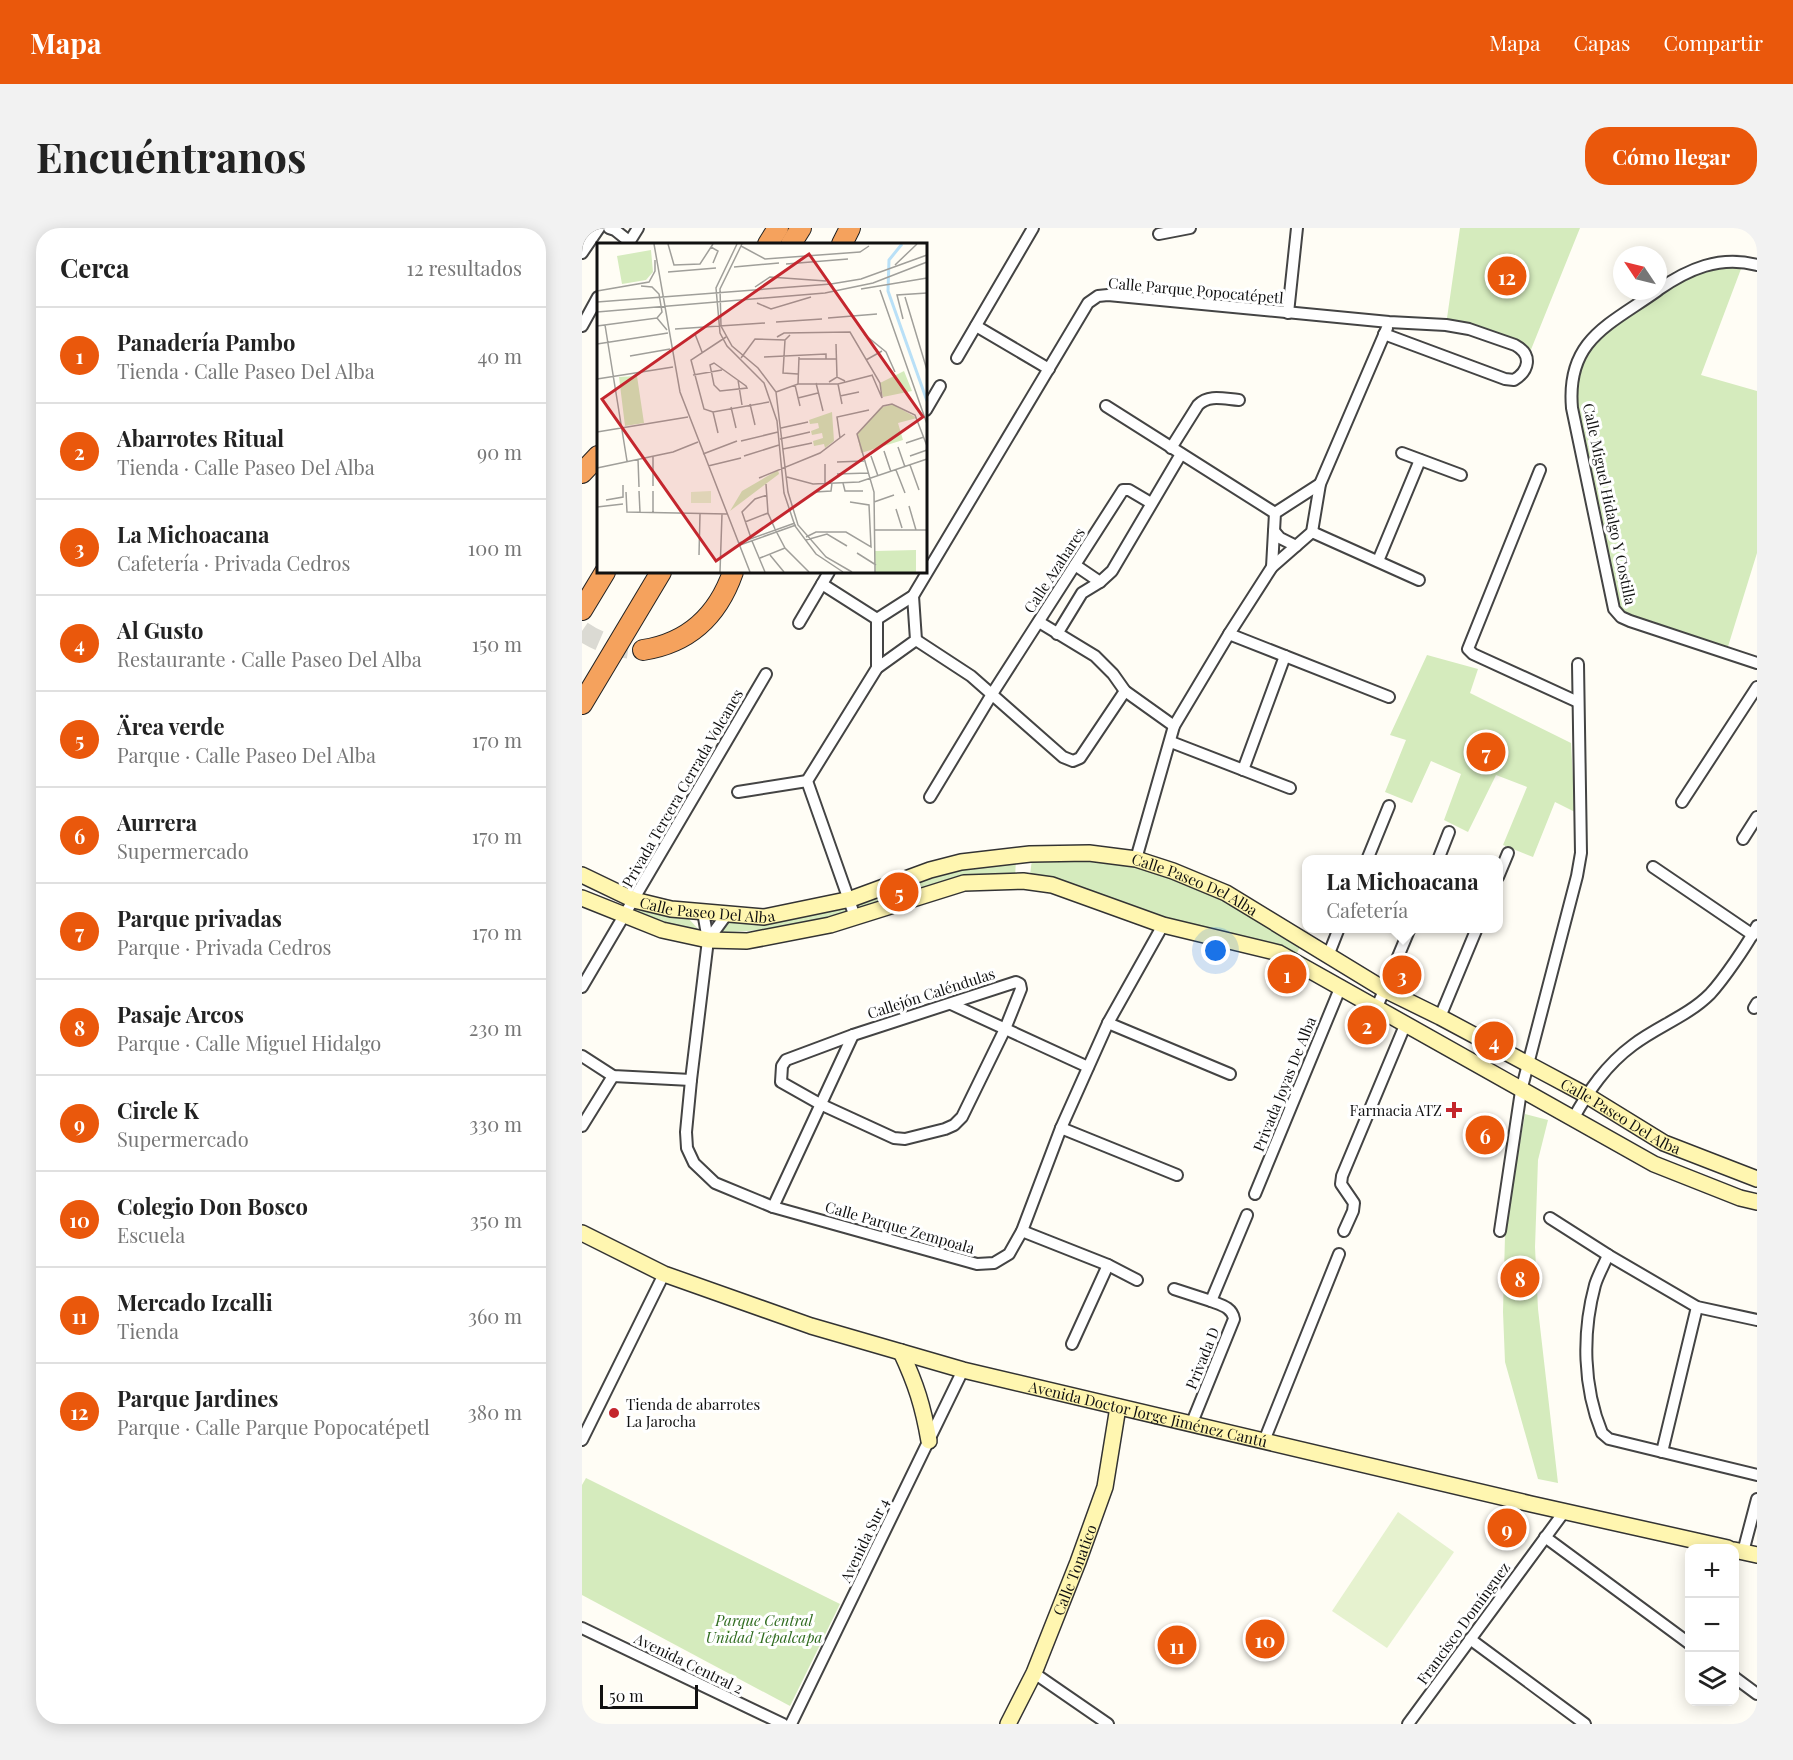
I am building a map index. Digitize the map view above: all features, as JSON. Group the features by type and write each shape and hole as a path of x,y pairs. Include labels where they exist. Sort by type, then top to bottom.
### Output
{"highway":[{"path":"769,243 778,228"},
{"path":"792,243 801,228"},
{"path":"842,243 850,228"},
{"path":"854,243 861,228"},
{"path":"582,473 597,457"},
{"path":"582,610 604,573"},
{"path":"582,704 660,573"},
{"path":"644,650 674,642 702,624 719,603 733,573"}],"street":[{"path":"582,253 599,228"},
{"path":"609,228 615,230 629,243 638,228"},
{"path":"957,358 1033,228"},
{"path":"1159,234 1190,228"},
{"path":"1288,313 1297,228"},
{"name":"Calle Miguel Hidalgo Y Costilla","path":"1667,284 1692,268 1720,262 1744,261 1757,265"},
{"name":"Calle Parque Popocatépetl","path":"927,573 1088,303 1098,296 1108,295 1389,322 1446,325 1469,329 1515,345 1522,349 1528,357 1527,366 1522,375 1514,381 1505,379 1384,334"},
{"path":"582,326 597,299"},
{"name":"Calle Miguel Hidalgo Y Costilla","path":"1643,300 1593,336 1583,349 1570,387 1572,408 1614,609 1621,617 1757,663"},
{"path":"1136,859 1174,726 1272,567 1312,532 1320,484 1389,322"},
{"path":"976,326 1049,369"},
{"path":"927,408 940,386"},
{"path":"1057,634 1082,593 1112,571 1151,503 1197,405 1211,398 1239,400"},
{"path":"1106,406 1275,513"},
{"path":"1402,453 1461,475"},
{"path":"1378,561 1420,460"},
{"path":"1540,470 1468,649 1473,654 1578,702"},
{"path":"1275,513 1320,484"},
{"name":"Calle Azahares","path":"930,796 992,694 1123,490 1129,490 1151,503"},
{"path":"1272,567 1275,513"},
{"path":"1274,531 1286,542 1296,546"},
{"path":"1312,532 1419,580"},
{"path":"1075,565 1100,582"},
{"path":"799,623 828,573"},
{"name":"Calle Parque Popocatépetl","path":"877,619 913,596 927,573"},
{"path":"822,584 877,619 877,668"},
{"path":"913,596 916,640"},
{"path":"1038,622 1095,656 1113,674 1125,691 1174,726"},
{"path":"1229,634 1389,697"},
{"path":"738,792 807,780 877,668 916,640"},
{"path":"916,640 971,676 1064,757 1073,761 1080,758 1125,691"},
{"path":"1243,770 1285,656"},
{"path":"1500,1231 1521,1090 1581,853 1578,664"},
{"name":"Privada Tercera Cerrada Volcanes","path":"582,987 766,674"},
{"path":"1682,802 1757,687"},
{"path":"1171,742 1290,788"},
{"path":"807,780 855,917"},
{"path":"1369,855 1389,806"},
{"path":"1743,838 1757,817"},
{"path":"1440,855 1449,832"},
{"name":"Calle Paseo Del Alba","path":"582,875 634,900 671,909 764,917 850,900 937,868 961,862 1030,854 1089,853 1136,859 1173,871 1226,893 1385,990 1586,1095 1664,1143 1757,1179"},
{"path":"1503,865 1508,853"},
{"path":"1023,881 1019,874 1019,867 1030,854"},
{"path":"1573,1119 1603,1071 1633,1044 1693,1008 1711,993 1755,930 1653,867"},
{"name":"Calle Paseo Del Alba","path":"582,898 662,930 708,940 747,941 830,925 964,883 1023,881 1052,885 1163,925 1279,953 1654,1164 1740,1198 1757,1202"},
{"name":"Calle Parque Zempoala","path":"703,912 708,940 686,1132 687,1148 694,1163 715,1183 774,1207 976,1264 994,1263 1009,1254 1022,1231 1061,1128 1108,1023 1163,925"},
{"name":"Calle Parque Zempoala","path":"708,940 727,914"},
{"path":"1328,956 1337,933"},
{"path":"1377,1007 1408,933"},
{"path":"1440,1017 1475,933"},
{"name":"Callejón Caléndulas","path":"1016,982 1020,984 1021,989 1005,1029 962,1117 954,1125 900,1139 820,1104 781,1082 783,1062 853,1035 951,1004 1016,982"},
{"name":"Privada Joyas De Alba","path":"1255,1194 1341,987"},
{"path":"951,1004 1088,1067"},
{"path":"1108,1023 1230,1074"},
{"path":"1344,1231 1354,1203 1341,1184 1342,1176 1406,1023"},
{"path":"774,1207 853,1035"},
{"path":"582,1056 613,1076 691,1080"},
{"path":"582,1126 613,1076"},
{"path":"1061,1128 1177,1174"},
{"path":"1174,1289 1211,1301 1246,1215"},
{"path":"1550,1218 1697,1307 1757,1320"},
{"path":"1022,1231 1108,1265 1137,1280"},
{"name":"Avenida Doctor Jorge Jiménez Cantú","path":"582,1233 664,1274 811,1326 963,1370 1564,1512 1710,1544"},
{"path":"1264,1441 1339,1254"},
{"path":"1608,1255 1595,1284 1587,1326 1586,1375 1602,1432 1609,1438 1757,1475"},
{"path":"1072,1344 1108,1265"},
{"path":"582,1440 664,1274"},
{"name":"Privada D","path":"1191,1425 1234,1319 1233,1313 1227,1308 1211,1301"},
{"path":"1662,1452 1697,1307"},
{"path":"901,1352 916,1382 929,1441"},
{"name":"Avenida Sur 4","path":"791,1724 963,1370"},
{"name":"Calle Tonatico","path":"1008,1724 1034,1673 1105,1487 1118,1407"},
{"path":"1745,1552 1757,1499"},
{"name":"Francisco Domínguez","path":"1408,1724 1564,1512"},
{"path":"1545,1537 1685,1641"},
{"name":"Avenida Central 2","path":"582,1628 783,1724"},
{"path":"1470,1639 1585,1724"},
{"path":"1034,1673 1108,1724"},
{"path":"1739,1681 1757,1694"}],"green space":[{"path":"1460,228 1580,228 1528,357 1515,345 1446,325"},
{"path":"1744,261 1701,375 1757,391 1757,553 1726,653 1621,617 1572,408 1583,349 1650,300 1667,300 1667,287 1692,269"},
{"path":"1427,655 1478,669 1470,693 1571,743 1575,812 1555,802 1533,857 1503,845 1527,787 1496,775 1468,832 1444,820 1461,774 1431,761 1412,803 1385,792 1406,740 1390,735"},
{"path":"1093,856 1168,872 1226,894 1302,943 1295,957 1175,923 1030,875 1032,859"},
{"path":"1016,860 1015,877 860,910 856,900 953,867"},
{"path":"843,903 846,914 815,922 721,932 726,919"},
{"path":"637,907 688,918 700,931 634,916"},
{"path":"1525,1114 1548,1120 1538,1160 1535,1247 1538,1309 1558,1483 1538,1479 1505,1362 1503,1312 1505,1236"},
{"name":"Parque Central Unidad Tepalcapa","path":"586,1478 840,1604 790,1706 582,1595 582,1485"},
{"path":"1398,1512 1454,1552 1387,1648 1332,1611"}],"tunnel":[{"path":"582,631 611,645 643,650"}],"place":[{"name":"Parque Jardines","path":"1507,276"},
{"name":"Parque privadas","path":"1486,752"},
{"name":"Ärea verde","path":"899,892"},
{"name":"Panadería Pambo","path":"1287,974"},
{"name":"La Michoacana","path":"1402,975"},
{"name":"Abarrotes Ritual","path":"1367,1025"},
{"name":"Al Gusto","path":"1494,1041"},
{"name":"Farmacia ATZ","path":"1454,1110"},
{"name":"Aurrera","path":"1485,1135"},
{"name":"Pasaje Arcos","path":"1520,1278"},
{"name":"Tienda de abarrotes La Jarocha","path":"614,1413"},
{"name":"Circle K","path":"1507,1528"},
{"name":"Colegio Don Bosco","path":"1265,1639"},
{"name":"Mercado Izcalli","path":"1177,1645"}]}
